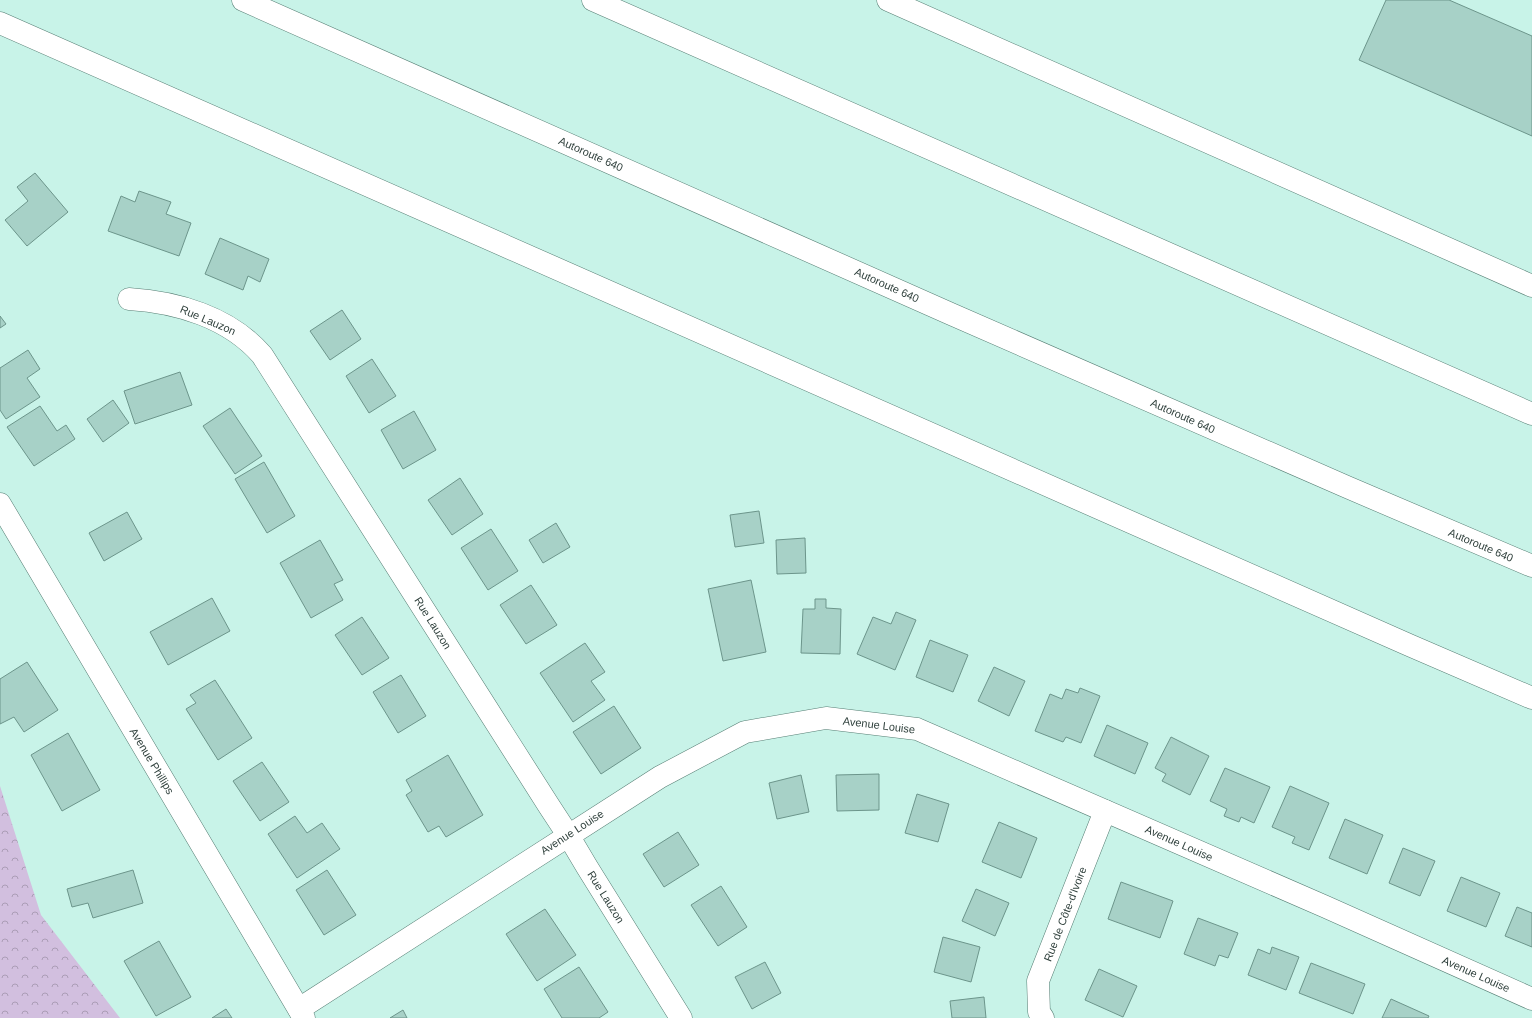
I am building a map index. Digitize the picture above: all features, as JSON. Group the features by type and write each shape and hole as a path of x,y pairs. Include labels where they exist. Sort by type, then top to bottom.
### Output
{"main road":[{"name":"Autoroute 640","path":"244,0 958,317 1333,481 1532,566"},
{"path":"593,0 1532,414"},
{"path":"888,0 1532,286"},
{"path":"0,22 1402,642 1532,698"},
{"name":"Rue Lauzon","path":"129,299 165,303 209,318 240,333 262,355 548,806 568,835 681,1018"},
{"name":"Avenue Phillips","path":"0,504 301,1014"},
{"name":"Avenue Louise","path":"301,1014 568,835 660,777 745,732 826,718 917,729 1326,907 1532,999"},
{"name":"Rue de Côte-d'Ivoire","path":"1043,1018 1039,1012 1038,981 1105,811"}],"green space":[{"path":"0,786 41,915 120,1018 0,1018"}],"building":[{"path":"1386,0 1449,0 1532,36 1532,136 1359,60"},
{"path":"35,173 68,212 27,246 5,220 28,201 17,187"},
{"path":"139,191 171,202 166,214 191,223 179,256 108,231 121,196 135,202"},
{"path":"220,238 269,259 260,282 248,276 243,290 205,274"},
{"path":"342,310 361,339 330,360 310,331"},
{"path":"0,316 6,324 0,328"},
{"path":"28,350 40,369 27,378 40,397 6,419 0,410 0,368"},
{"path":"372,359 396,396 369,413 346,376"},
{"path":"180,372 192,405 135,424 124,391"},
{"path":"113,400 129,423 103,442 87,419"},
{"path":"40,406 57,431 66,425 75,439 34,466 7,427"},
{"path":"230,408 262,456 235,474 203,426"},
{"path":"414,411 436,450 403,469 381,430"},
{"path":"264,462 295,516 267,533 235,479"},
{"path":"460,478 483,514 452,535 428,500"},
{"path":"759,511 764,543 735,547 730,515"},
{"path":"127,512 142,539 104,561 89,533"},
{"path":"556,523 570,547 543,563 529,540"},
{"path":"491,529 518,571 488,590 461,548"},
{"path":"805,538 806,573 777,574 776,540"},
{"path":"320,540 343,580 334,584 343,600 311,618 280,563"},
{"path":"751,580 766,652 723,661 708,589"},
{"path":"531,585 557,625 526,644 500,605"},
{"path":"212,598 230,631 168,665 150,632"},
{"path":"815,599 826,599 826,608 841,609 840,654 801,653 803,609 815,609"},
{"path":"896,612 916,620 895,670 857,654 873,617 891,624"},
{"path":"362,617 389,658 362,675 335,635"},
{"path":"930,640 968,655 953,692 916,677"},
{"path":"585,643 605,672 591,681 605,700 573,722 540,673"},
{"path":"27,662 58,710 24,732 14,717 0,724 0,679"},
{"path":"994,667 1025,681 1009,716 978,701"},
{"path":"401,675 426,716 398,733 373,692"},
{"path":"215,680 252,738 218,760 186,709 196,703 190,695"},
{"path":"1080,688 1100,696 1081,743 1066,737 1063,742 1035,731 1050,694 1062,699 1066,689 1078,693"},
{"path":"614,706 641,748 601,774 573,732"},
{"path":"1107,725 1148,743 1135,774 1094,756"},
{"path":"68,733 100,790 62,811 31,755"},
{"path":"1171,737 1209,756 1190,795 1162,781 1166,774 1155,768"},
{"path":"448,755 483,815 446,837 439,826 428,832 406,795 412,791 406,780"},
{"path":"262,762 289,802 260,821 233,781"},
{"path":"1225,768 1270,787 1254,823 1241,817 1239,822 1224,816 1227,809 1210,801"},
{"path":"879,774 879,810 837,811 836,775"},
{"path":"801,775 809,812 777,819 769,783"},
{"path":"1290,786 1329,803 1309,850 1292,843 1295,837 1272,827"},
{"path":"917,794 949,804 938,842 905,833"},
{"path":"295,816 307,833 322,823 340,849 297,878 268,834"},
{"path":"1345,819 1383,835 1367,874 1329,858"},
{"path":"999,822 1037,838 1021,878 982,862"},
{"path":"678,832 699,865 664,887 643,854"},
{"path":"1403,848 1435,861 1420,896 1389,883"},
{"path":"133,870 143,903 93,918 88,903 72,907 67,889"},
{"path":"327,870 356,915 324,935 296,890"},
{"path":"1461,877 1500,893 1486,927 1447,911"},
{"path":"1121,882 1173,901 1160,938 1108,919"},
{"path":"721,886 747,927 718,946 691,905"},
{"path":"976,889 1009,903 995,936 962,921"},
{"path":"1517,907 1532,913 1532,947 1505,936"},
{"path":"545,909 576,955 537,981 506,934"},
{"path":"1198,918 1238,933 1228,958 1219,955 1215,966 1184,954"},
{"path":"943,937 980,947 971,982 934,972"},
{"path":"159,941 191,997 156,1016 124,961"},
{"path":"1272,947 1299,957 1286,990 1248,975 1258,949 1270,954"},
{"path":"765,962 781,993 752,1009 735,977"},
{"path":"1311,963 1365,984 1353,1014 1299,993"},
{"path":"579,967 608,1012 599,1018 562,1018 544,989"},
{"path":"1099,969 1137,986 1123,1017 1085,1000"},
{"path":"984,997 986,1018 952,1018 950,1001"},
{"path":"1391,999 1429,1016 1428,1018 1382,1018"},
{"path":"226,1009 232,1018 212,1018"},
{"path":"403,1010 407,1018 390,1018"}]}
